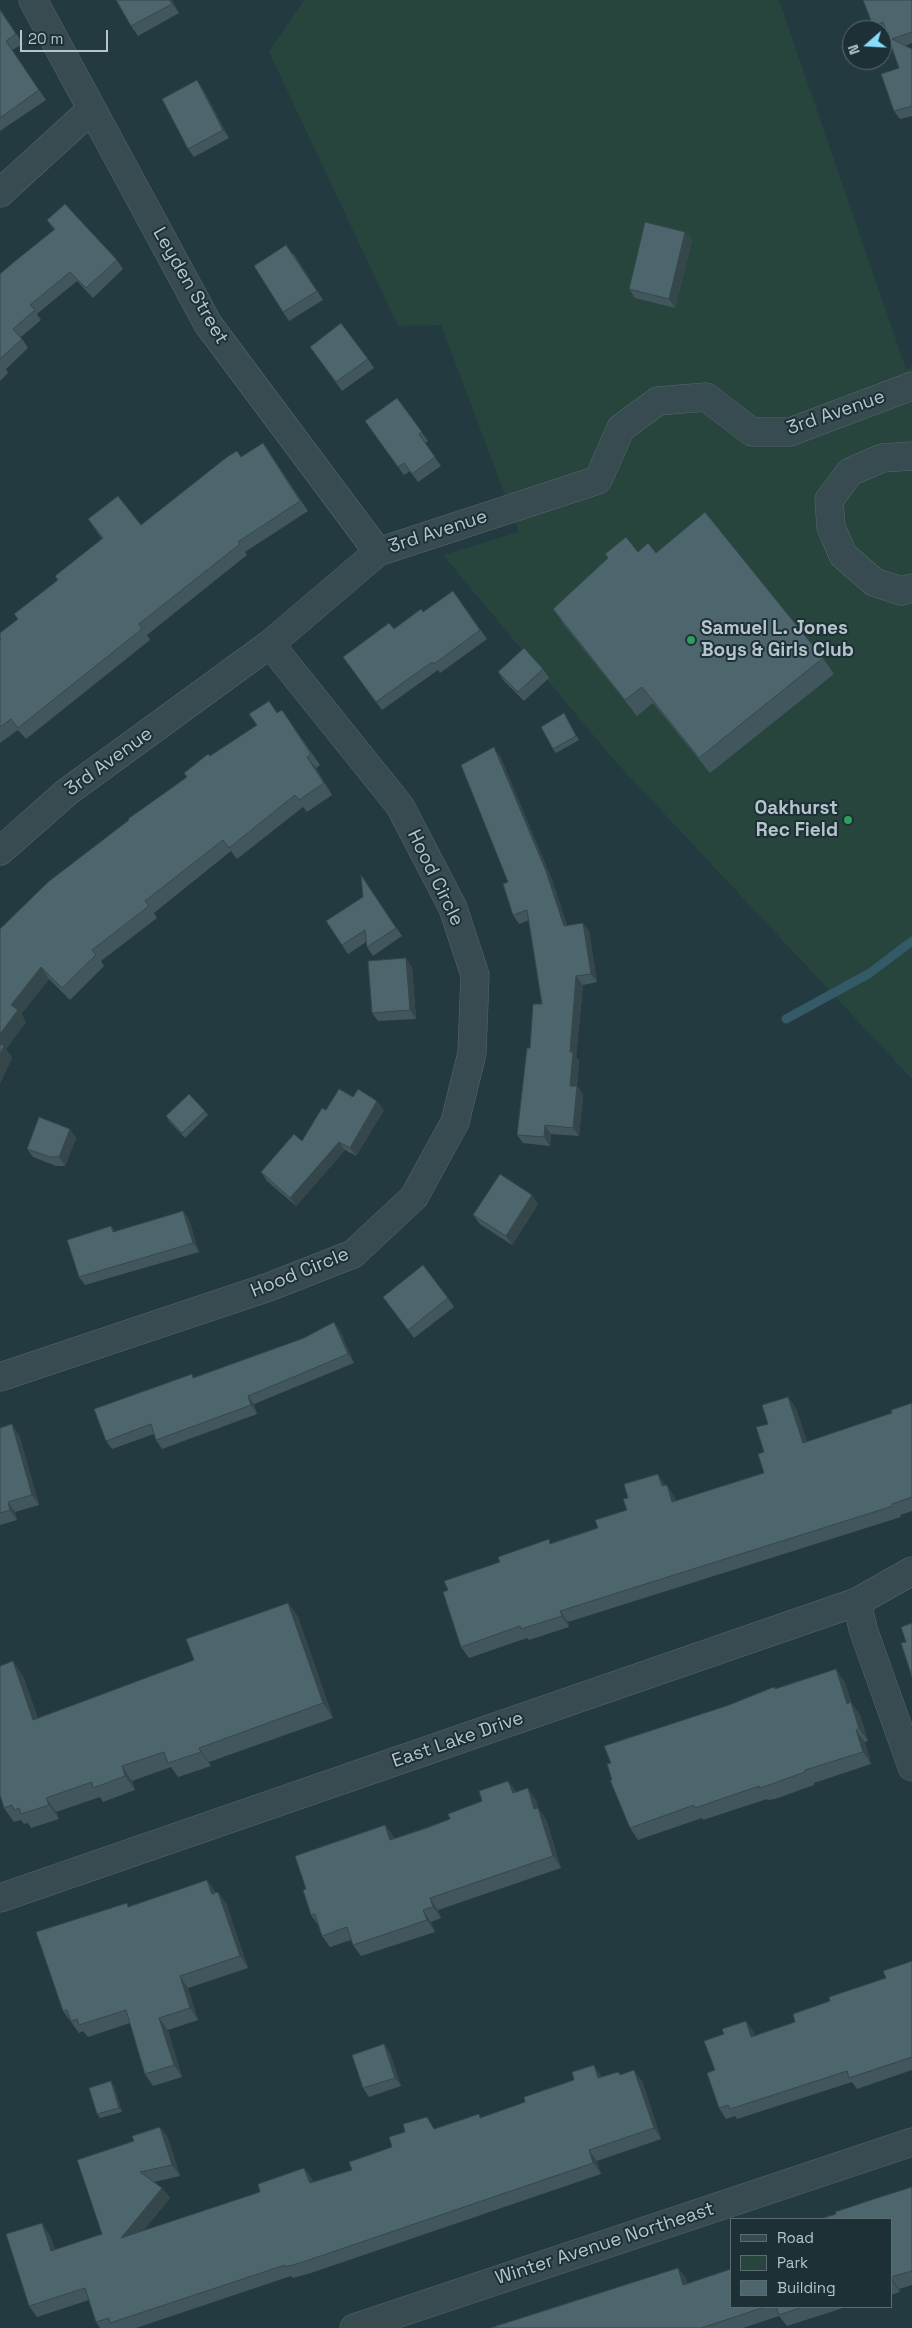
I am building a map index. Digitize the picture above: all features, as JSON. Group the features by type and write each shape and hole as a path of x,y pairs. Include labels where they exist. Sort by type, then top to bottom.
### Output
{"street":[{"name":"Leyden Street","path":"33,0 208,324 378,552"},
{"path":"0,193 92,109"},
{"name":"3rd Avenue","path":"0,851 67,792 270,644 378,552 598,480 621,428 658,401 706,397 752,432 790,432 912,386"},
{"path":"912,456 882,458 850,472 829,500 831,527 843,555 874,582 901,591 912,588"},
{"name":"Hood Circle","path":"0,1376 269,1287 353,1254 414,1198 455,1122 472,1053 475,975 453,908 400,806 270,644"},
{"name":"East Lake Drive","path":"0,1898 857,1602 912,1571"},
{"path":"857,1602 863,1629 912,1767"},
{"name":"Winter Avenue Northeast","path":"354,2328 912,2142"}],"green space":[{"path":"304,0 779,0 906,369 912,367 912,1079 614,760 443,555 519,532 441,325 398,326 269,52"}],"building":[{"path":"116,0 170,0 172,4 131,26"},
{"path":"863,0 912,0 912,32 892,39 892,20 871,20"},
{"path":"0,10 16,34 6,41 39,90 0,118"},
{"path":"892,39 912,49 912,106 894,111 881,74 899,68 892,48"},
{"path":"197,80 223,130 188,149 162,99"},
{"path":"65,204 117,260 86,288 70,272 30,305 35,310 13,329 22,339 0,359 0,274 55,229 47,220"},
{"path":"645,222 685,232 669,299 629,289"},
{"path":"286,245 317,291 283,312 254,266"},
{"path":"341,323 368,359 336,382 310,347"},
{"path":"397,398 422,432 419,434 435,457 412,474 404,463 398,467 365,421"},
{"path":"263,443 300,501 238,542 240,544 139,624 142,629 18,728 11,719 0,727 0,633 18,619 14,614 58,580 55,576 103,538 88,519 118,496 141,525 227,457 237,451 241,457"},
{"name":"Samuel L. Jones Boys & Girls Club","path":"705,512 823,658 699,758 642,687 625,700 553,609 608,558 605,554 626,537 638,552 648,543 656,553"},
{"path":"453,591 480,630 434,664 432,662 376,702 343,657 389,623 394,629 421,609 423,612"},
{"path":"524,648 543,669 518,692 498,672"},
{"path":"269,701 277,713 282,710 311,754 307,757 324,783 299,800 295,795 229,848 223,840 145,901 149,906 92,950 96,955 62,988 41,967 11,1005 18,1010 0,1034 0,929 48,882 128,819 187,777 184,773 208,754 210,756 257,725 249,714"},
{"path":"564,713 576,736 553,749 541,727"},
{"path":"494,747 546,871 564,926 583,923 591,974 576,976 570,1052 573,1052 570,1086 577,1086 573,1128 545,1125 544,1137 517,1135 527,1048 530,1048 533,1004 542,1004 527,910 513,915 503,884 508,882 461,765"},
{"path":"361,875 396,928 367,947 365,930 342,945 326,921 363,897"},
{"path":"406,958 410,1010 372,1013 368,961"},
{"path":"0,1044 4,1046 0,1054"},
{"path":"339,1089 353,1097 358,1089 377,1101 350,1148 339,1142 290,1198 261,1172 294,1134 302,1141 322,1108 326,1110"},
{"path":"189,1094 205,1111 182,1133 166,1116"},
{"path":"39,1117 70,1129 59,1157 50,1157 27,1149"},
{"path":"500,1174 532,1195 506,1236 473,1215"},
{"path":"183,1211 193,1243 79,1277 67,1240 111,1226 113,1232"},
{"path":"423,1265 448,1298 408,1330 383,1297"},
{"path":"334,1322 348,1354 248,1396 251,1405 156,1440 151,1424 106,1441 94,1409 192,1374 193,1378 304,1338"},
{"path":"788,1397 803,1443 892,1413 891,1410 912,1403 912,1497 892,1504 893,1506 560,1611 562,1616 521,1629 520,1626 461,1647 443,1592 448,1590 444,1581 500,1562 498,1557 549,1539 550,1544 598,1528 595,1520 627,1510 623,1499 628,1498 624,1484 658,1474 662,1486 667,1485 672,1502 764,1473 758,1454 764,1452 756,1427 768,1424 762,1405"},
{"path":"12,1424 32,1495 8,1502 10,1510 0,1513 0,1428"},
{"path":"288,1603 323,1703 199,1748 201,1752 168,1763 164,1752 122,1766 125,1776 93,1788 92,1782 46,1798 49,1805 21,1814 19,1808 14,1810 12,1805 4,1808 0,1795 0,1666 13,1661 33,1720 194,1660 186,1639"},
{"path":"912,1623 912,1677 901,1643 906,1642 901,1627"},
{"path":"836,1669 847,1704 851,1702 859,1729 856,1730 863,1752 805,1770 805,1772 766,1786 759,1788 759,1786 695,1808 694,1805 630,1828 610,1780 612,1780 607,1764 611,1763 604,1746 729,1705 774,1687 775,1689"},
{"path":"508,1781 513,1793 528,1788 534,1809 538,1808 553,1856 430,1898 433,1907 423,1910 427,1920 353,1945 347,1927 322,1936 315,1914 311,1915 303,1890 306,1889 295,1856 385,1825 390,1840 427,1828 450,1819 448,1814 482,1801 479,1791"},
{"path":"207,1880 212,1894 218,1892 240,1956 180,1976 190,2008 159,2018 174,2065 145,2074 126,2010 79,2025 77,2019 71,2021 67,2010 63,2011 36,1932 127,1903 128,1907"},
{"path":"912,1961 912,2057 849,2078 847,2071 730,2109 728,2105 719,2108 707,2073 715,2070 704,2041 724,2034 722,2029 746,2021 751,2037 795,2022 793,2014 830,2001 829,1997 886,1978 883,1971"},
{"path":"384,2044 395,2078 363,2088 352,2055"},
{"path":"594,2065 598,2078 618,2072 620,2075 634,2070 654,2128 589,2150 593,2163 303,2262 285,2267 285,2265 110,2323 109,2318 96,2322 85,2288 29,2306 6,2234 42,2223 51,2251 102,2234 77,2160 134,2141 132,2136 160,2127 172,2165 140,2172 162,2188 121,2238 260,2192 258,2184 304,2168 310,2183 352,2170 349,2162 392,2147 389,2137 405,2132 403,2124 427,2117 434,2129 479,2114 480,2118 525,2102 524,2097 574,2080 572,2072"},
{"path":"111,2081 119,2108 97,2114 89,2088"},
{"path":"912,2187 912,2271 892,2277 892,2218 823,2218 836,2214 835,2212"},
{"path":"678,2268 683,2285 730,2269 730,2308 762,2308 701,2328 490,2328"},
{"path":"776,2308 800,2308 779,2315"}],"waterway":[{"path":"786,1019 870,973 912,941"}],"place":[{"name":"Samuel L. Jones Boys & Girls Club","path":"691,640"},
{"name":"Oakhurst Rec Field","path":"848,820"}]}
